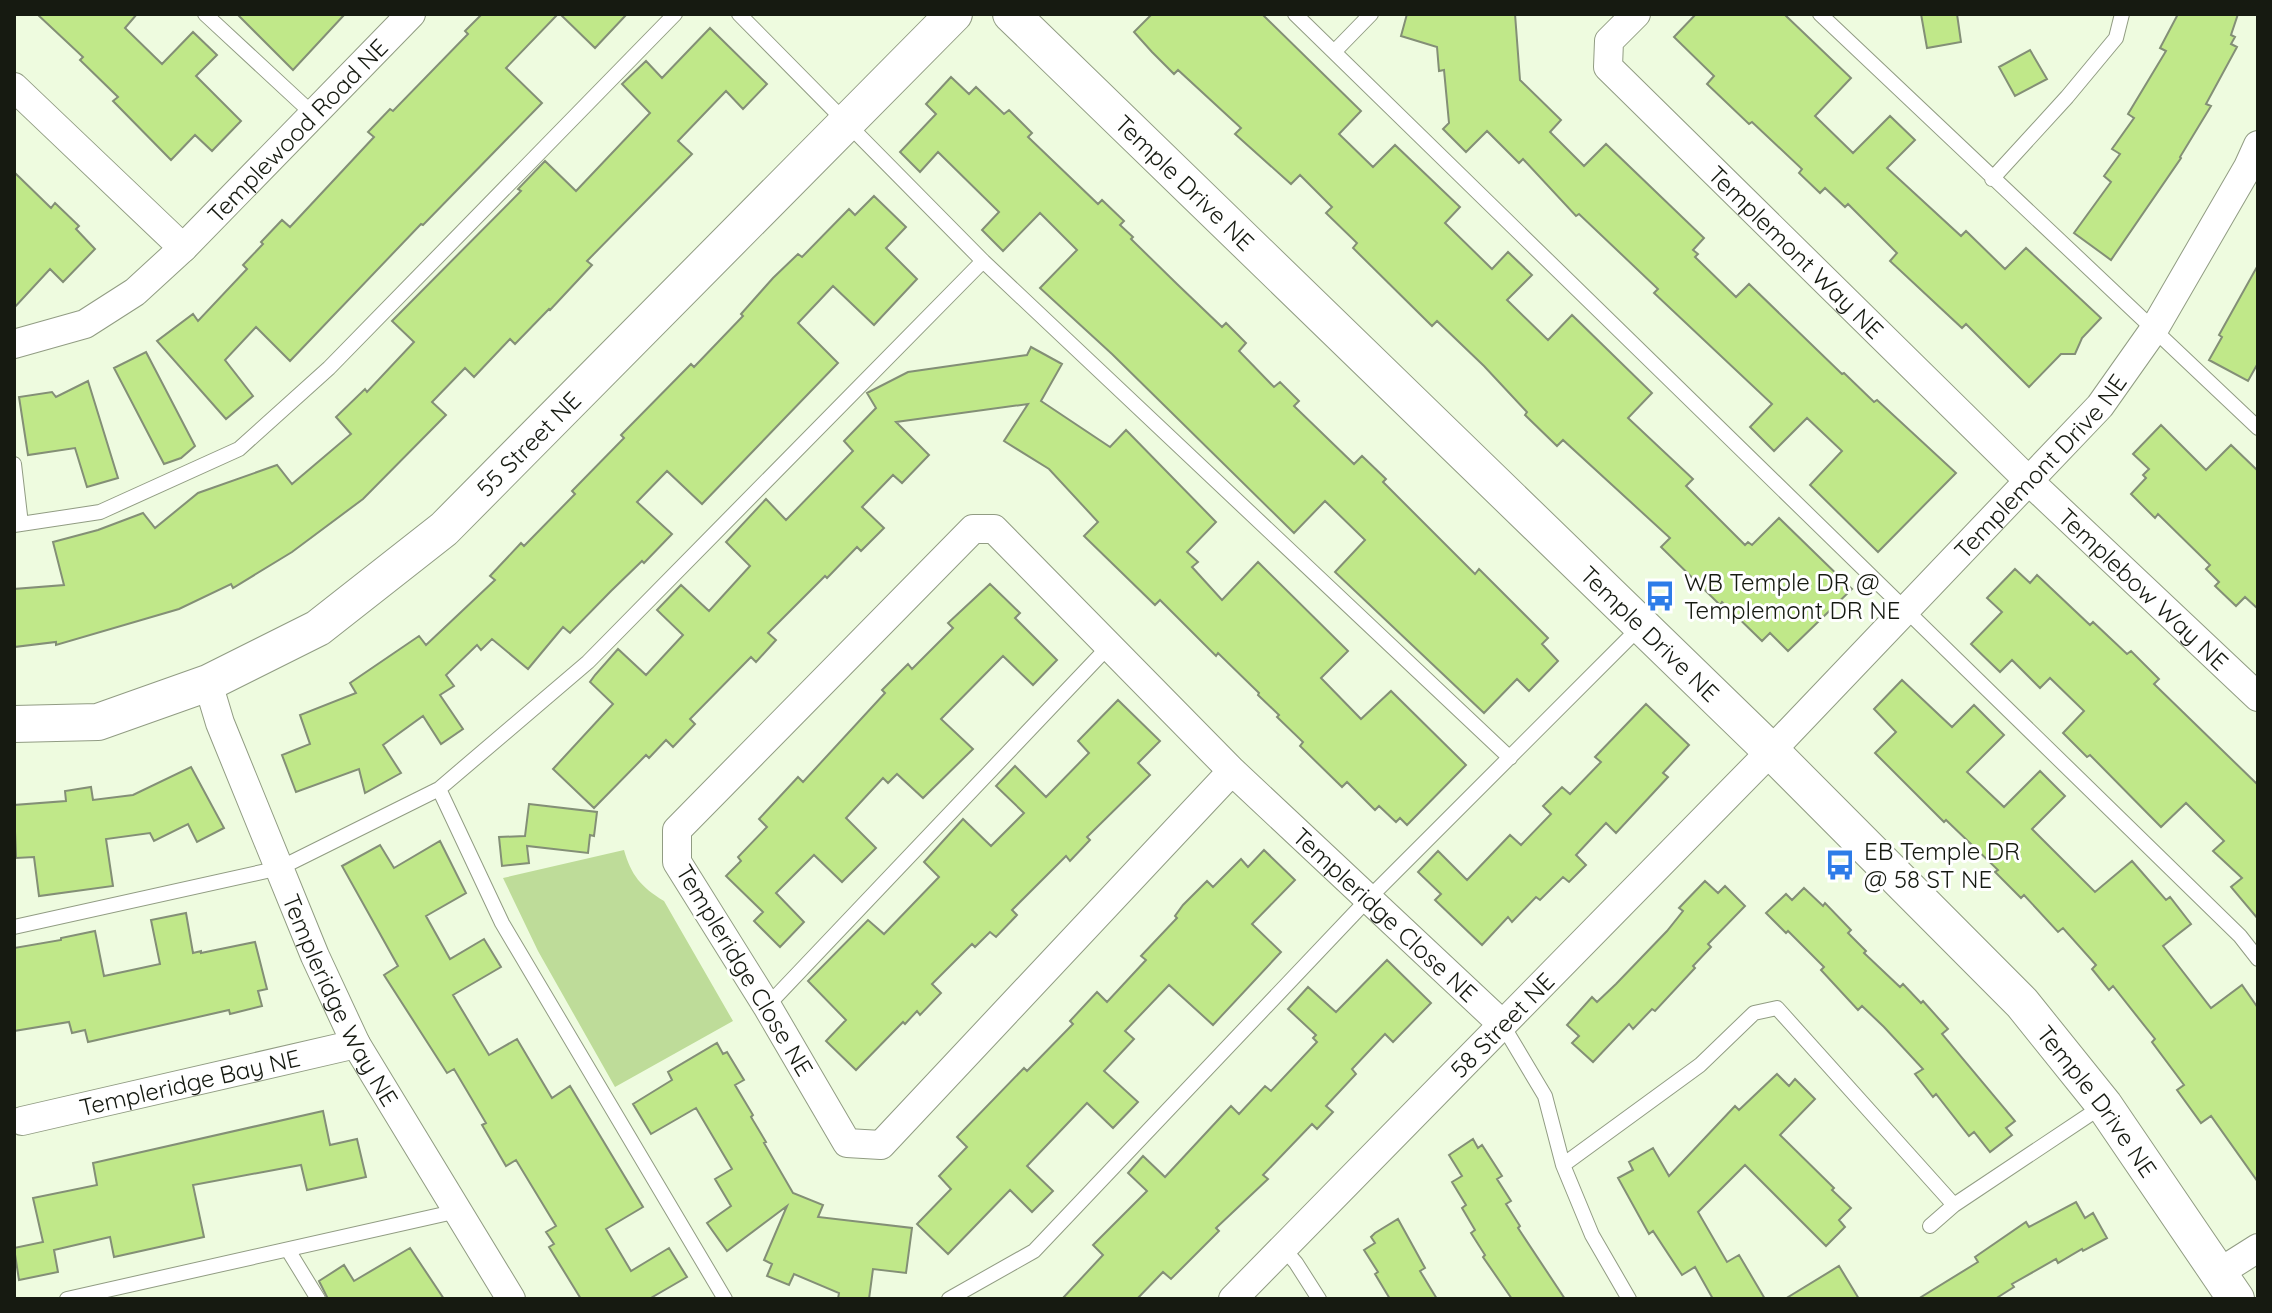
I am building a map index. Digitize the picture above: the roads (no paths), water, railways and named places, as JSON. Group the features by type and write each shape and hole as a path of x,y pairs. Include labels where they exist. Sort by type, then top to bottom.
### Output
{"street":[{"name":"Templewood Road NE","path":"14,344 85,324 135,292 183,248 411,14"},
{"name":"55 Street NE","path":"14,724 98,722 208,683 318,628 444,529 954,14"},
{"name":"Temple Drive NE","path":"1011,14 1771,751 2022,1003 2104,1105 2228,1285"},
{"name":"Templemont Way NE","path":"1636,14 1609,41 1608,67 2030,482"},
{"path":"14,87 183,248"},
{"name":"Templemont Drive NE","path":"1771,751 2100,406 2153,331 2258,145"},
{"name":"Templebow Way NE","path":"2030,482 2258,697"},
{"name":"Templeridge Close NE","path":"1232,771 881,1145 847,1143 767,1006 677,862 677,830 973,529 994,529 1232,771 1502,1024"},
{"name":"Templeridge Way NE","path":"208,683 220,723 315,956 356,1044 511,1299"},
{"name":"58 Street NE","path":"1233,1299 1771,751"},
{"name":"Templeridge Bay NE","path":"22,1121 356,1044"},
{"path":"2228,1285 2258,1248"}],"lane":[{"path":"205,14 314,115"},
{"path":"14,464 17,524 100,512 239,449 329,368 675,14"},
{"path":"739,14 983,261 1510,758"},
{"path":"1295,14 2240,936 2258,959"},
{"path":"1334,52 1371,14"},
{"path":"1820,14 2258,428"},
{"path":"1992,179 2116,38 2122,14"},
{"path":"14,927 280,868 439,789 588,662 983,261"},
{"path":"949,1299 1034,1251 1368,899 1641,626"},
{"path":"767,1006 1109,646"},
{"path":"439,789 502,923 725,1299"},
{"path":"1563,1165 1700,1065 1754,1013 1777,1008 1954,1205"},
{"path":"1502,1024 1545,1096 1563,1165 1592,1235 1629,1299"},
{"path":"1930,1226 1954,1205 2104,1105"},
{"path":"67,1299 458,1211"},
{"path":"1283,1248 1319,1299"},
{"path":"288,1250 318,1299"}],"place":[{"name":"WB Temple DR @ Templemont DR NE","path":"1660,596"},
{"name":"EB Temple DR @ 58 ST NE","path":"1840,865"}]}
